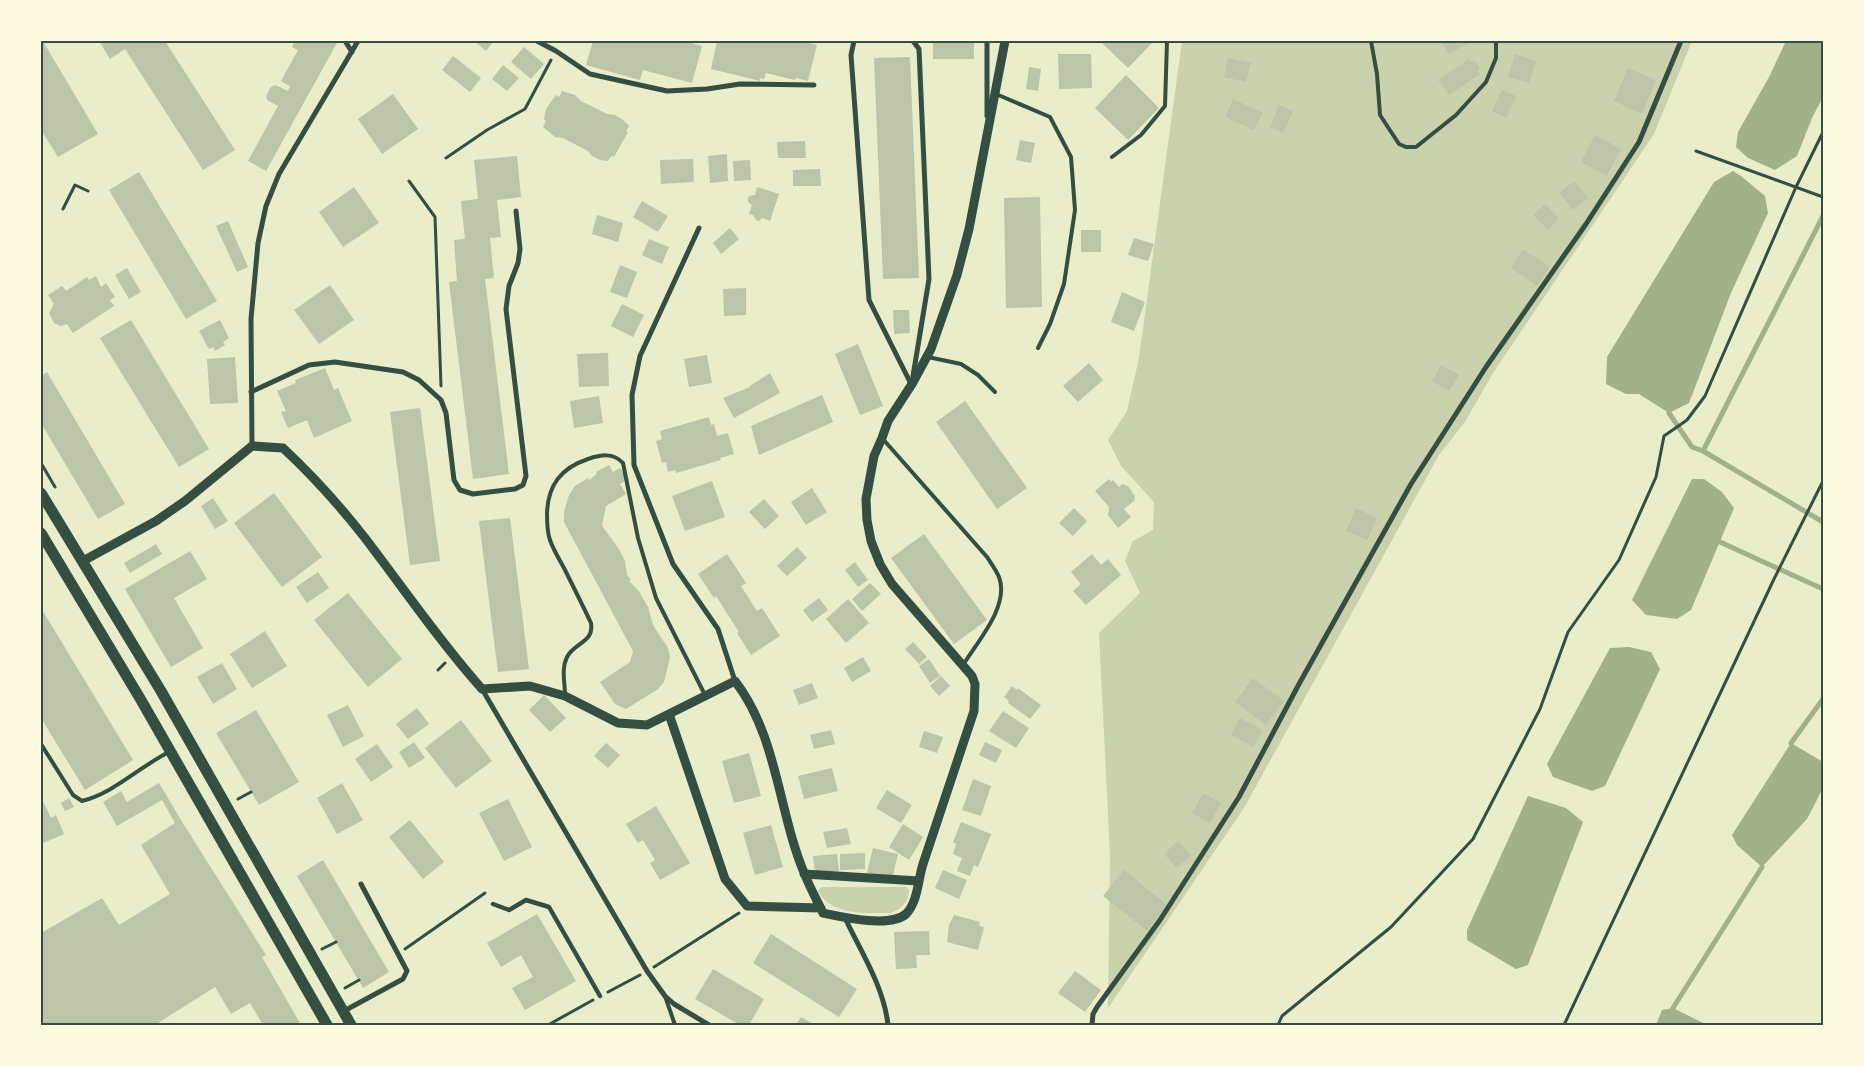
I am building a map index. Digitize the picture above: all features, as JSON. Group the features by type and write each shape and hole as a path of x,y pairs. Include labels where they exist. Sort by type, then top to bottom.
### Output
{"main road":[{"path":"41,494 161,691 351,1025"},
{"path":"41,533 170,751 327,1025"},
{"path":"64,572 83,561"}],"street":[{"path":"345,41 352,52"},
{"path":"252,446 251,319 258,243 266,206 279,174 358,41"},
{"path":"537,41 556,51 590,74 667,91 707,89 740,84 814,85"},
{"path":"854,41 852,55 870,300 912,384"},
{"path":"912,384 929,279 919,49 914,41"},
{"path":"987,41 988,137"},
{"path":"699,228 640,356 632,395 634,465 673,564 718,629 735,681 746,696 760,725 804,874 823,913 844,918 896,919 905,914 912,905 974,711 975,684 972,676 963,665 892,584 880,564 871,541 866,499 874,456 888,421 912,384 926,357 957,275 988,137 1005,41"},
{"path":"1092,1025 1093,1014 1097,1007 1160,920 1239,797 1299,684 1411,484 1486,367 1586,224 1639,142 1681,41"},
{"path":"251,392 309,365 335,362 403,372 420,380 441,400 446,413 454,480 460,490 473,494 515,489 522,485 526,476 506,309 509,286 519,256 516,211"},
{"path":"83,561 156,521 185,501 252,446 283,448 304,467 364,537 453,656 482,689 647,971 665,996 674,1004 709,1025"},
{"path":"482,689 530,686 565,696 618,723 647,725 735,681"},
{"path":"669,714 725,879 747,906 821,908"},
{"path":"804,874 919,881"},
{"path":"343,1011 403,979 408,971 361,884"},
{"path":"493,904 509,910 526,900 549,907 600,996"},
{"path":"844,918 877,985 886,1010 888,1025"}],"lane":[{"path":"1112,157 1140,135 1166,106 1167,41"},
{"path":"1371,41 1377,74 1380,115 1399,144 1406,148 1416,147 1456,115 1486,82 1496,58 1496,41"},
{"path":"996,94 1050,117 1071,156 1075,210 1064,284 1050,324 1038,348"},
{"path":"926,357 960,364 978,375 995,392"},
{"path":"882,438 987,557 999,578 1001,602 963,665"},
{"path":"565,696 563,670 567,658 571,651 589,637 592,628 550,539 547,522 550,491 556,480 578,463 592,458 611,455 618,458 622,463 638,538 656,598 705,696"},
{"path":"41,744 72,795 82,801 92,799 170,751"},
{"path":"665,996 675,1025"}],"path":[{"path":"446,158 486,130 526,109 556,51"},
{"path":"1278,1025 1282,1016 1391,927 1473,839 1540,709 1568,632 1619,560 1656,477 1664,436 1687,420 1705,396 1796,187 1823,132"},
{"path":"1696,151 1823,197"},
{"path":"409,180 435,217 441,400"},
{"path":"63,208 75,185 88,191"},
{"path":"1564,1025 1802,519 1823,481"},
{"path":"237,800 251,792"},
{"path":"398,953 485,893"},
{"path":"647,971 741,912"},
{"path":"322,949 336,942"},
{"path":"345,988 359,980"}],"shaded area":[{"path":"1182,41 1692,41 1654,134 1493,373 1465,422 1439,455 1244,808 1108,1008 1110,855 1099,633 1140,593 1125,561 1133,541 1153,530 1154,502 1121,466 1108,440 1127,411 1139,358"},
{"path":"1786,41 1823,41 1823,97 1812,118 1797,156 1775,170 1748,158 1736,147 1738,132 1769,77"},
{"path":"1733,171 1765,196 1768,213 1731,293 1689,403 1669,413 1639,394 1626,394 1606,384 1607,357 1714,182"},
{"path":"1692,479 1704,479 1722,492 1734,508 1691,610 1677,619 1646,615 1632,600"},
{"path":"1629,647 1651,652 1660,669 1605,786 1592,791 1553,777 1547,764 1610,648"},
{"path":"1791,743 1823,762 1823,788 1807,819 1762,867 1737,845 1732,835"},
{"path":"1528,796 1566,808 1583,822 1528,965 1516,969 1467,940 1467,930"},
{"path":"822,887 906,887 909,890 909,894 904,904 891,913 860,913 831,905 818,891"},
{"path":"1673,1008 1707,1025 1656,1025 1662,1010"}],"building":[{"path":"99,41 165,41 235,150 203,170 125,49 110,59"},
{"path":"295,41 338,41 266,171 248,161 278,106 267,100 266,96 271,87 275,85 288,91 290,86 281,81 298,50 292,47"},
{"path":"474,41 494,41 486,51"},
{"path":"593,41 685,41 702,46 692,83 643,70 640,80 586,65"},
{"path":"717,41 802,41 817,45 808,81 766,73 764,79 760,78 760,81 711,69"},
{"path":"933,41 974,41 974,59 933,59"},
{"path":"1100,41 1154,41 1128,68"},
{"path":"1441,41 1468,41 1469,43 1448,54"},
{"path":"44,43 98,134 58,157 41,130 41,44"},
{"path":"524,47 544,64 531,79 511,62"},
{"path":"1058,54 1091,54 1092,88 1059,89"},
{"path":"1515,54 1536,61 1529,83 1508,77"},
{"path":"453,56 481,78 470,92 442,70"},
{"path":"910,57 919,278 883,279 874,58"},
{"path":"1228,58 1251,63 1246,82 1224,77"},
{"path":"1469,59 1471,62 1474,60 1480,69 1478,71 1480,74 1449,95 1438,80"},
{"path":"503,65 519,78 507,91 492,79"},
{"path":"1029,67 1041,69 1038,91 1026,89"},
{"path":"1628,68 1656,80 1642,114 1614,101"},
{"path":"1126,75 1159,108 1128,140 1095,108"},
{"path":"1502,90 1516,96 1506,118 1492,111"},
{"path":"562,91 575,95 581,101 607,114 615,115 629,126 626,131 628,132 614,157 611,156 608,161 600,160 592,156 588,151 563,138 555,137 543,127 546,121 544,119 546,109 556,95 559,97"},
{"path":"393,94 418,129 382,154 358,119"},
{"path":"1233,99 1263,113 1254,130 1225,117"},
{"path":"1279,105 1293,111 1283,133 1270,127"},
{"path":"1595,135 1621,149 1607,176 1581,162"},
{"path":"1020,140 1035,143 1031,163 1016,160"},
{"path":"805,141 806,158 778,158 777,142"},
{"path":"727,154 728,181 710,183 708,156"},
{"path":"517,156 521,197 497,200 501,237 490,238 494,278 485,279 509,474 473,479 449,282 457,281 454,240 465,239 461,201 478,199 474,160"},
{"path":"693,159 694,182 661,184 660,160"},
{"path":"750,160 751,180 734,181 733,161"},
{"path":"820,169 821,186 793,186 793,170"},
{"path":"139,172 217,301 186,319 109,190"},
{"path":"1574,181 1588,198 1573,210 1559,193"},
{"path":"354,187 379,223 343,247 319,212"},
{"path":"757,187 779,194 770,221 762,218 759,221 756,220 753,215 749,214 752,205 748,202 748,199 749,196 755,195"},
{"path":"1040,197 1042,307 1006,308 1004,198"},
{"path":"642,201 668,216 658,232 633,217"},
{"path":"1545,204 1559,218 1548,230 1533,215"},
{"path":"597,215 623,223 618,242 592,234"},
{"path":"228,221 248,267 237,272 216,226"},
{"path":"730,228 739,239 721,254 713,243"},
{"path":"1081,230 1101,230 1101,252 1081,252"},
{"path":"1134,238 1154,244 1148,261 1128,255"},
{"path":"649,239 669,247 662,264 642,255"},
{"path":"1523,249 1550,267 1537,286 1511,268"},
{"path":"620,265 637,272 627,298 610,292"},
{"path":"127,268 141,292 129,299 115,275"},
{"path":"96,276 101,287 106,283 115,297 110,300 114,306 73,333 67,324 61,326 54,323 49,313 54,304 48,295 62,286 66,291 87,277 89,280"},
{"path":"330,285 354,320 319,344 294,310"},
{"path":"746,288 746,315 724,316 723,289"},
{"path":"1122,292 1145,302 1134,331 1111,322"},
{"path":"622,304 644,315 633,337 611,326"},
{"path":"893,310 909,310 910,333 894,334"},
{"path":"131,320 209,449 179,467 100,338"},
{"path":"220,320 229,338 223,342 225,345 215,351 213,347 209,349 199,331"},
{"path":"858,344 883,406 860,415 835,354"},
{"path":"608,353 609,386 579,387 577,354"},
{"path":"707,355 712,383 689,387 684,359"},
{"path":"235,357 238,403 210,404 207,359"},
{"path":"1089,363 1103,380 1078,402 1063,386"},
{"path":"1441,365 1459,375 1449,391 1432,381"},
{"path":"325,368 334,390 338,388 352,421 314,438 307,420 288,428 281,412 286,411 277,391 296,383 295,380"},
{"path":"47,372 125,504 98,519 41,423 41,376"},
{"path":"770,373 780,393 734,418 723,398 750,387"},
{"path":"822,395 833,422 759,455 751,426"},
{"path":"599,396 603,423 574,428 570,401"},
{"path":"965,401 1027,488 997,509 936,422"},
{"path":"420,408 440,561 410,565 390,412"},
{"path":"709,417 711,425 714,424 717,436 728,433 734,454 720,458 721,460 676,473 675,470 668,472 666,462 662,463 656,441 662,439 660,431"},
{"path":"609,465 613,472 620,468 629,479 620,484 626,494 606,506 602,526 619,549 625,561 627,575 631,580 629,581 638,590 648,607 653,625 668,648 670,657 664,682 658,689 626,709 615,704 600,682 630,662 633,651 564,522 564,512 569,495 575,486 588,478 589,480 597,474 596,472"},
{"path":"1109,479 1111,482 1113,480 1119,487 1122,484 1128,486 1135,496 1134,501 1124,509 1131,517 1118,528 1108,515 1109,507 1095,491"},
{"path":"712,481 725,517 685,531 672,496"},
{"path":"812,488 827,512 806,525 791,502"},
{"path":"274,493 322,557 282,587 234,523"},
{"path":"213,498 228,521 215,529 201,506"},
{"path":"764,499 779,516 765,529 749,512"},
{"path":"1074,508 1087,521 1073,536 1059,523"},
{"path":"1356,508 1377,518 1367,540 1346,531"},
{"path":"510,518 529,669 498,672 479,521"},
{"path":"924,534 987,620 954,644 891,558"},
{"path":"156,544 162,554 130,573 124,563"},
{"path":"797,547 807,558 787,576 777,566"},
{"path":"190,551 207,579 174,598 203,648 171,667 125,589"},
{"path":"727,554 746,583 741,586 757,611 762,608 780,636 751,655 716,596 714,598 698,574"},
{"path":"1092,554 1101,565 1108,559 1121,575 1086,605 1073,591 1081,584 1071,572"},
{"path":"855,562 868,580 858,587 845,570"},
{"path":"318,572 329,588 307,603 296,587"},
{"path":"870,583 881,594 862,611 852,599"},
{"path":"348,593 402,659 368,687 314,620"},
{"path":"819,598 828,610 812,622 803,610"},
{"path":"848,599 869,623 846,643 826,619"},
{"path":"41,608 133,760 85,790 41,718"},
{"path":"265,631 287,666 252,688 230,654"},
{"path":"913,642 927,657 919,664 905,649"},
{"path":"863,657 871,671 852,682 844,668"},
{"path":"929,659 940,676 930,683 919,666"},
{"path":"222,663 237,689 213,704 197,677"},
{"path":"941,676 950,686 939,696 930,686"},
{"path":"1253,678 1284,701 1266,725 1235,702"},
{"path":"812,683 818,698 799,705 793,690"},
{"path":"1012,686 1017,690 1018,688 1041,705 1030,719 1008,703 1009,701 1004,697"},
{"path":"544,695 566,718 550,732 529,710"},
{"path":"348,705 364,736 343,747 327,715"},
{"path":"417,708 429,724 408,739 396,724"},
{"path":"256,710 299,782 259,805 216,733"},
{"path":"1003,711 1029,728 1016,748 989,731"},
{"path":"1240,718 1263,730 1254,747 1231,735"},
{"path":"461,720 492,761 456,788 425,748"},
{"path":"831,730 835,744 814,749 810,735"},
{"path":"924,731 943,737 937,753 919,747"},
{"path":"414,742 425,758 409,768 399,752"},
{"path":"985,742 1002,750 996,763 979,755"},
{"path":"606,743 620,755 608,768 594,756"},
{"path":"377,744 393,767 371,782 355,759"},
{"path":"749,753 761,796 734,803 722,761"},
{"path":"832,768 838,791 804,799 798,776"},
{"path":"973,779 991,786 981,816 962,810"},
{"path":"159,783 266,955 262,957 301,1025 263,1025 250,1003 231,1014 215,987 155,1025 41,1025 41,933 102,898 119,925 170,894 141,845 175,823 162,800 117,826 103,802 121,791 127,802"},
{"path":"342,783 363,820 337,834 317,798"},
{"path":"887,790 912,805 901,823 876,808"},
{"path":"1203,793 1221,803 1210,823 1192,813"},
{"path":"69,798 74,807 65,811 61,803"},
{"path":"508,799 532,847 504,861 479,813"},
{"path":"44,803 51,818 56,815 64,834 41,844 41,804"},
{"path":"656,806 690,863 660,880 650,863 655,860 643,840 638,843 626,824"},
{"path":"410,820 444,862 423,879 389,837"},
{"path":"961,822 991,834 978,867 974,865 970,876 957,871 962,858 953,854 956,844 953,842"},
{"path":"903,824 923,837 909,860 889,847"},
{"path":"771,825 783,867 755,875 743,833"},
{"path":"847,828 851,844 827,848 823,832"},
{"path":"1178,841 1191,855 1177,868 1164,854"},
{"path":"873,848 898,854 892,879 867,873"},
{"path":"865,853 865,869 840,870 840,854"},
{"path":"837,854 839,871 815,873 813,856"},
{"path":"323,860 389,972 363,988 297,876"},
{"path":"943,870 967,880 959,899 935,888"},
{"path":"1124,870 1167,905 1147,931 1103,896"},
{"path":"537,914 576,981 525,1010 512,988 533,977 521,955 501,967 487,943"},
{"path":"954,915 980,922 979,926 984,927 978,950 947,942 949,925"},
{"path":"929,931 930,955 916,955 917,968 896,969 894,932"},
{"path":"771,934 857,989 839,1017 753,963"},
{"path":"713,969 764,999 749,1025 740,1025 695,999"},
{"path":"1075,971 1101,990 1085,1012 1058,993"},
{"path":"801,1017 815,1025 796,1025"}],"waterway":[{"path":"1703,451 1823,216"},
{"path":"1669,413 1692,447 1703,451 1823,522"},
{"path":"1720,542 1823,589"},
{"path":"1791,743 1823,699"},
{"path":"1673,1008 1762,867"}]}
